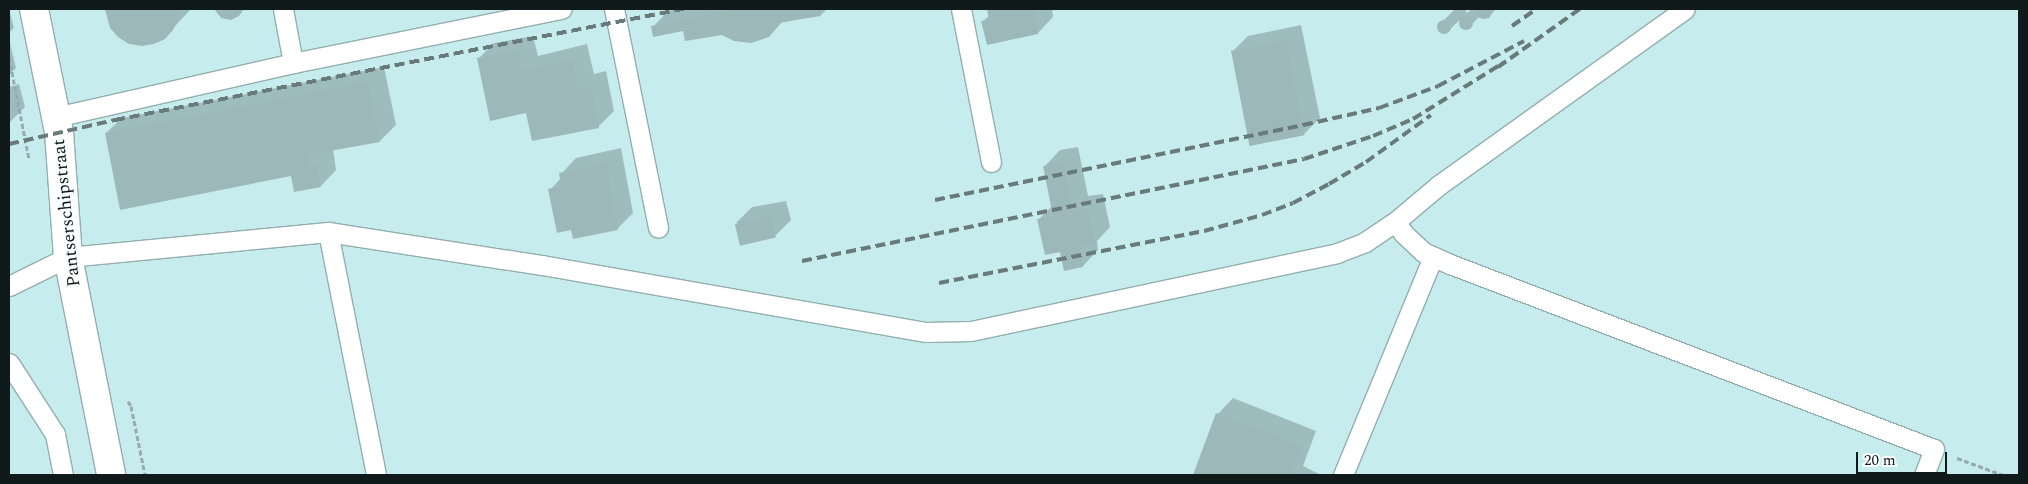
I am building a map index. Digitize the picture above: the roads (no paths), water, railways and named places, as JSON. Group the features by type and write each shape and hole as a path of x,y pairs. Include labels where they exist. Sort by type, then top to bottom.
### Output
{"main road":[{"name":"Pantserschipstraat","path":"34,9 56,117 68,256 111,475"}],"lane":[{"path":"283,9 293,63"},
{"path":"56,117 293,63 562,9"},
{"path":"614,9 658,228"},
{"path":"961,9 991,162"},
{"path":"9,286 68,256 328,232 542,264 926,332 971,331 1337,253 1365,242 1395,222 1440,185 1685,9"},
{"path":"1395,222 1404,234 1423,252 1433,257 1934,449 1924,475"},
{"path":"328,232 376,475"},
{"path":"1343,475 1433,257"},
{"path":"9,364 55,434 63,475"}],"railway":[{"path":"9,144 115,120 683,9"},
{"path":"1512,26 1536,9"},
{"path":"1498,67 1580,9"},
{"path":"935,200 1379,108 1438,86 1524,41"},
{"path":"802,261 1304,159 1373,136 1413,119 1503,63"},
{"path":"939,283 1204,231 1262,215 1293,203 1329,184 1366,162 1431,115"}]}
